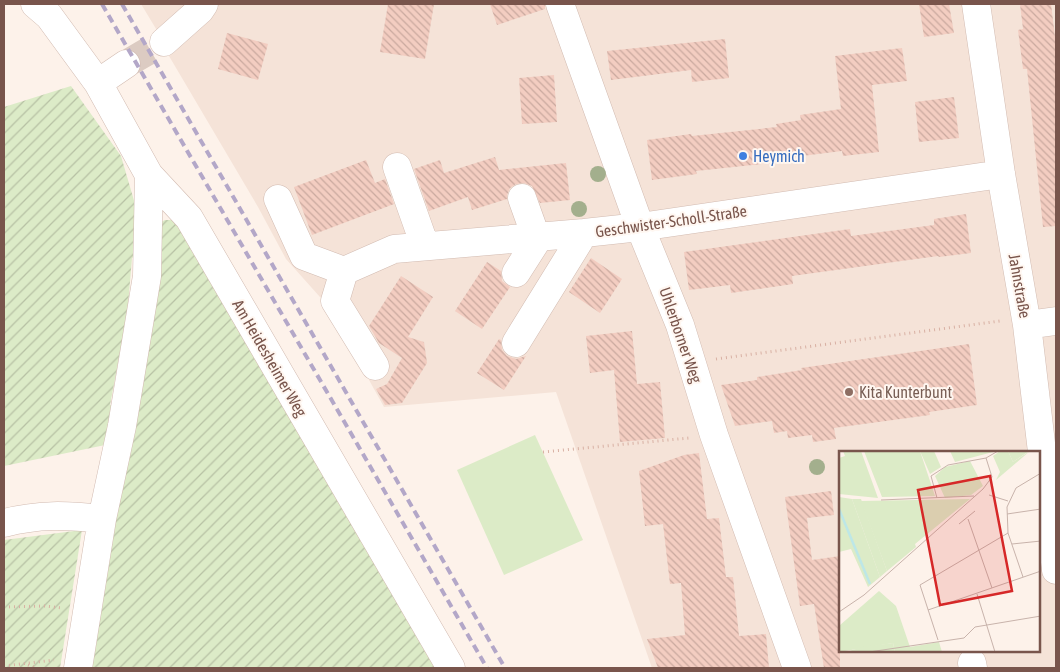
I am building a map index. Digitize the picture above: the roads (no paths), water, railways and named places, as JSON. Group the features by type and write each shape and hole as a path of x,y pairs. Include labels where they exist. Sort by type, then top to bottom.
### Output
{"street":[{"name":"Am Heidesheimer Weg","path":"35,4 49,16 98,83 149,175 189,218 451,668"},
{"path":"164,42 200,10 204,4"},
{"name":"Uhlerborner Weg","path":"560,4 640,227 680,325 690,363 714,435 797,668"},
{"name":"Jahnstraße","path":"976,4 1001,174 1016,323 1037,451"},
{"path":"98,83 126,64"},
{"path":"397,167 424,246"},
{"name":"Geschwister-Scholl-Straße","path":"344,271 394,248 640,227 1001,174"},
{"path":"78,668 102,519 122,426 147,276 149,175"},
{"path":"516,273 537,237 522,198"},
{"path":"278,200 304,256 344,271 335,301 374,366"},
{"path":"516,343 584,233"},
{"path":"1016,323 1056,321"},
{"name":"Jahnstraße","path":"1040,471 1056,570"},
{"path":"4,523 27,517 68,515 102,519"}],"tunnel":[{"path":"126,64 164,42"}],"railway":[{"path":"102,4 487,668"},
{"path":"122,4 505,668"}],"place":[{"name":"Heymich","path":"743,156"},
{"name":"Kita Kunterbunt","path":"849,392"}]}
